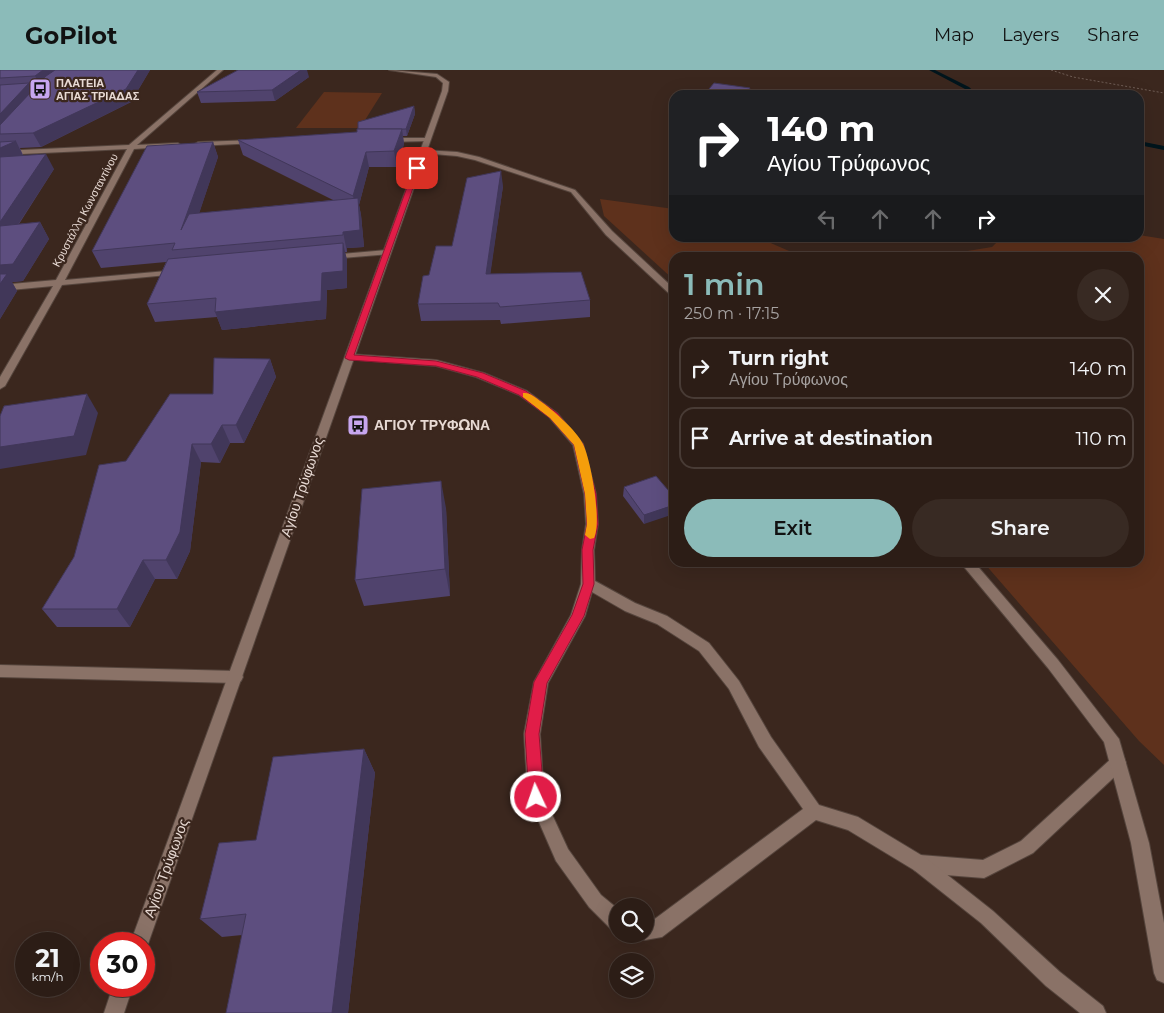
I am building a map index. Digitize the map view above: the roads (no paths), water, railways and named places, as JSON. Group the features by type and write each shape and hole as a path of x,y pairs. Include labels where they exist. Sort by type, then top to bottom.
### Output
{"street":[{"name":"Κρυστάλλη Κωνσταντίνου","path":"0,386 59,283 132,146 220,70"},
{"name":"Αγίου Τρύφωνος","path":"143,932 445,90 446,82 437,76 392,70"},
{"path":"380,140 425,146 477,158 573,191 584,201 591,214 608,232 650,268 669,289"},
{"path":"0,153 132,146 265,142"},
{"path":"320,258 387,252"},
{"path":"0,288 184,271"},
{"path":"349,358 436,363 480,375 523,393 554,416 578,444 590,494 592,524 588,550 588,584 578,616 541,682 532,734 536,797 562,855 595,900 609,913"},
{"path":"970,567 1053,664 1111,739 1140,843 1164,973"},
{"path":"588,584 630,607 662,620 704,647 734,685 765,742 814,811 852,823 920,864 986,917 1053,979 1096,1013"},
{"path":"0,671 236,677"},
{"path":"920,864 984,869 1027,847 1118,763"},
{"path":"654,930 814,811"},
{"path":"114,1013 119,997"}],"waterway":[{"path":"931,70 969,90"},
{"path":"1144,144 1164,148"}],"place":[{"name":"ΠΛΑΤΕΙΑ ΑΓΙΑΣ ΤΡΙΑΔΑΣ","path":"40,89"},
{"name":"ΑΓΙΟΥ ΤΡΥΦΩΝΑ","path":"358,425"}]}
